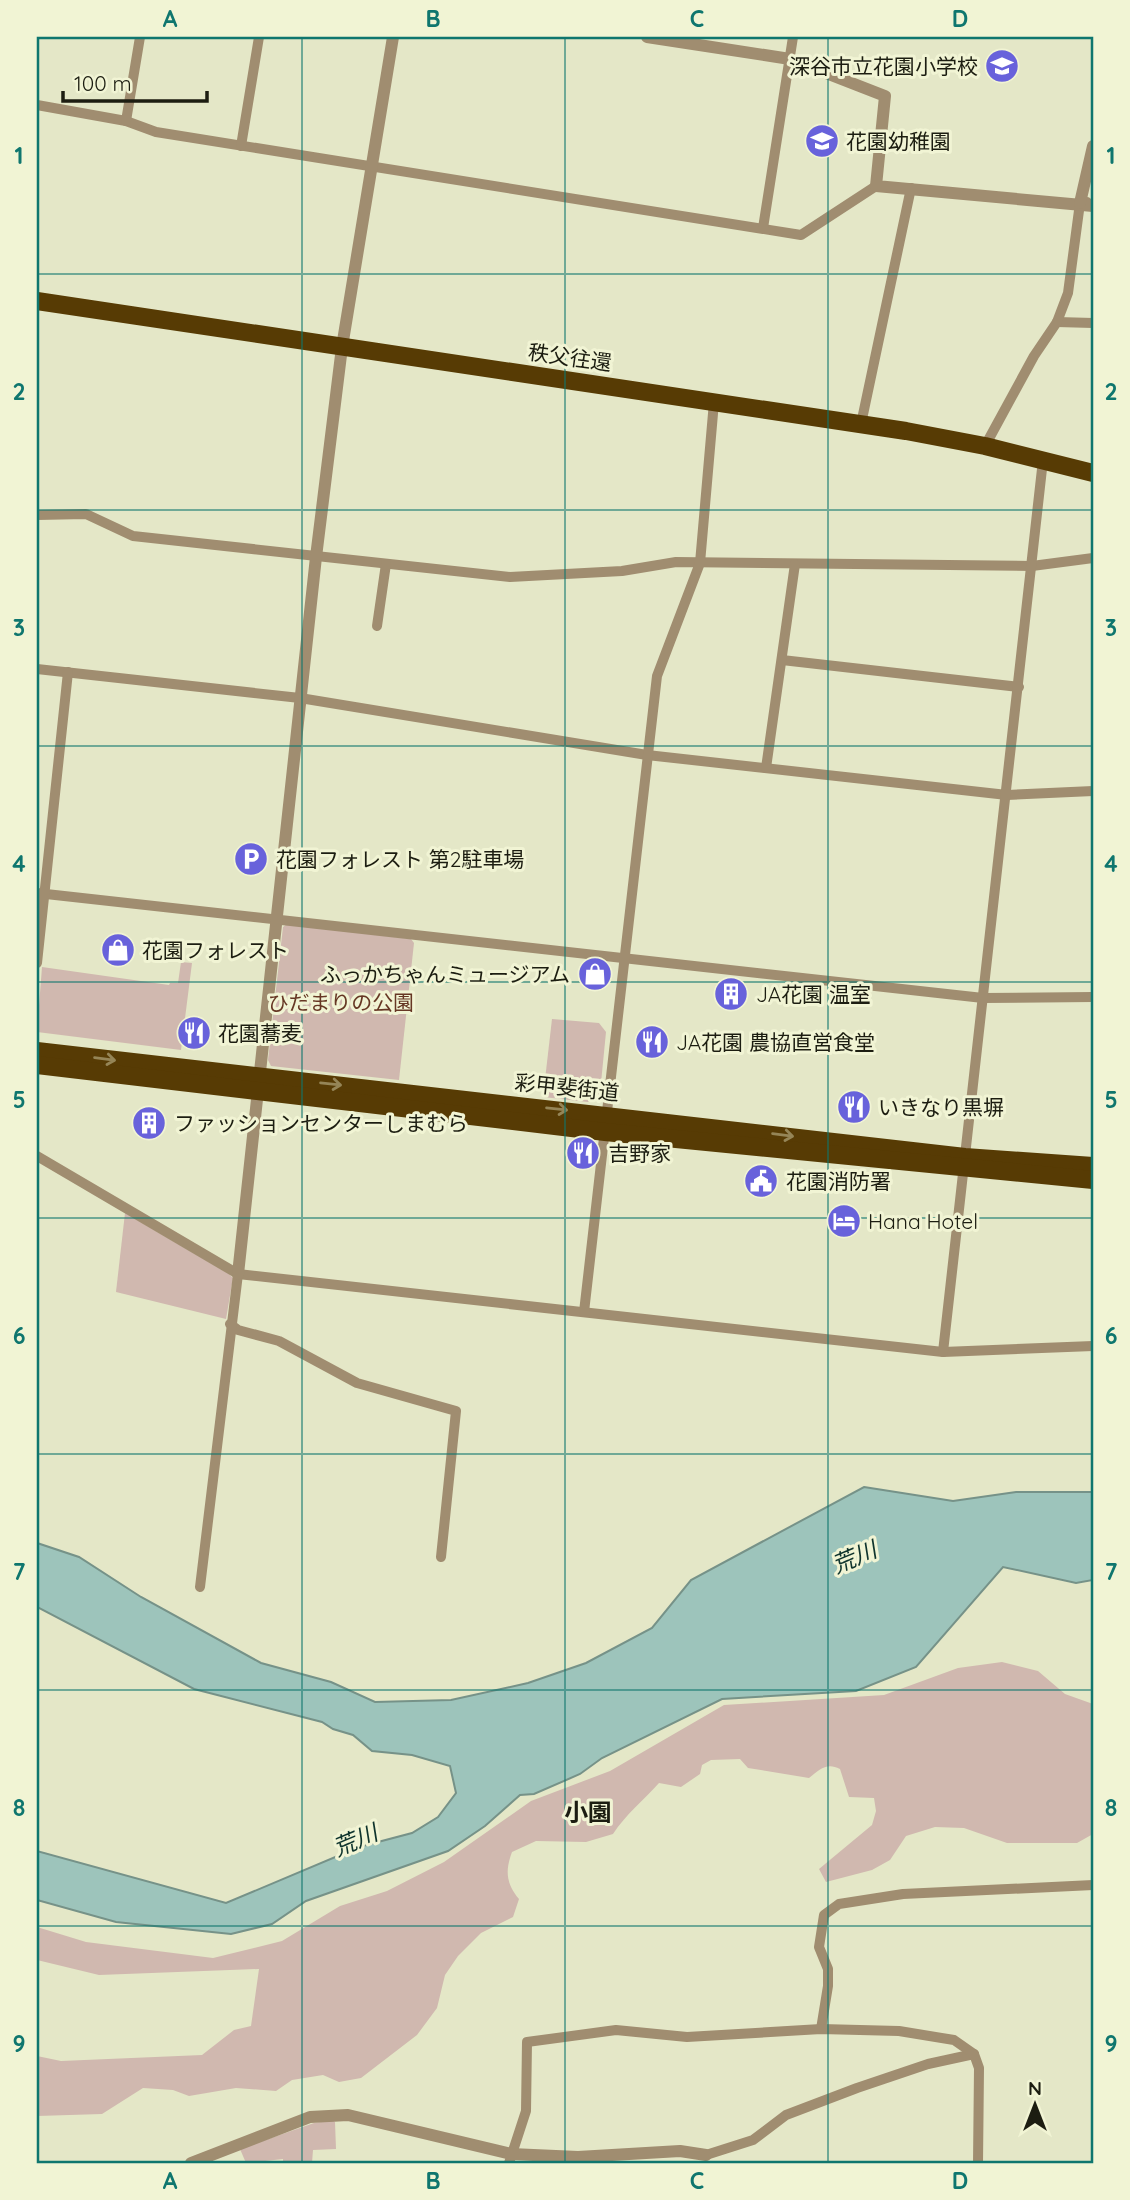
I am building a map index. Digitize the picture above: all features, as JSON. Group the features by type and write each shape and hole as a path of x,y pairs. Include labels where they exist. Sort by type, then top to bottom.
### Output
{"highway":[{"name":"秩父往還","path":"37,302 861,424 985,446 1093,473"},
{"name":"彩甲斐街道","path":"37,1051 257,1083 1093,1180"},
{"name":"彩甲斐街道","path":"37,1065 257,1083"},
{"name":"彩甲斐街道","path":"964,1163 1093,1167"}],"street":[{"path":"126,121 139,37"},
{"path":"241,146 259,37"},
{"path":"200,1587 238,1274 299,698 342,346 393,37"},
{"path":"647,37 790,59 885,96 876,186"},
{"path":"763,229 793,37"},
{"path":"37,106 126,121 156,132 801,234 876,186 1089,204"},
{"path":"985,446 1034,356 1058,322 1068,293 1089,204 1093,146"},
{"path":"861,424 911,188"},
{"path":"1058,322 1093,323"},
{"path":"584,1312 657,676 701,563 714,402"},
{"path":"943,1352 1043,460"},
{"path":"37,515 86,514 133,536 510,577 622,571 676,562 1032,566 1093,558"},
{"path":"377,626 386,564"},
{"path":"766,768 795,564"},
{"path":"782,660 1019,687"},
{"path":"37,669 299,698 647,755 1007,795 1093,791"},
{"path":"37,963 41,894 68,672"},
{"path":"41,894 983,999 1093,997"},
{"path":"37,1156 238,1274 943,1352 1093,1346"},
{"path":"230,1324 238,1330 279,1340 357,1383 456,1410 441,1557"},
{"path":"821,2029 828,1969 819,1947 824,1915 839,1904 903,1894 1093,1885"},
{"path":"510,2159 526,2111 527,2042 616,2030 687,2037 821,2029 899,2031 954,2040 974,2054 979,2068 978,2163"},
{"path":"191,2163 323,2115 348,2115 510,2159 680,2151 710,2159 753,2140 786,2116 928,2064 974,2054"}],"green space":[{"name":"ひだまりの公園","path":"287,924 411,939 414,943 399,1080 271,1066 268,1060 283,927"},
{"path":"181,962 192,963 181,1050 37,1032 42,967 169,985 178,983"},
{"path":"552,1019 599,1023 606,1032 600,1093 588,1102 543,1097"},
{"path":"125,1213 233,1278 226,1319 116,1292"},
{"path":"1002,1662 1038,1671 1065,1694 1093,1704 1093,1834 1077,1843 1007,1843 964,1828 935,1827 906,1836 890,1860 872,1870 826,1882 819,1869 872,1825 876,1811 874,1798 849,1797 840,1769 831,1766 809,1778 748,1768 740,1759 711,1760 702,1765 700,1774 681,1787 659,1783 613,1834 586,1842 536,1841 512,1852 508,1877 511,1888 519,1899 513,1917 481,1933 458,1956 445,1975 437,2008 417,2035 361,2078 339,2082 323,2075 292,2080 276,2091 236,2088 189,2096 173,2090 143,2088 102,2114 37,2116 37,2056 61,2061 202,2055 234,2030 251,2026 259,1969 99,1975 37,1960 37,1927 86,1942 213,1958 282,1941 340,1906 387,1891 444,1862 531,1801 610,1771 724,1705 884,1695 958,1668"},
{"path":"332,2120 335,2122 336,2149 313,2150 312,2163 283,2163 283,2159 246,2163 240,2149 314,2123"}],"water":[{"name":"荒川","path":"864,1487 953,1501 1016,1492 1093,1492 1093,1580 1076,1583 1003,1567 916,1667 856,1691 722,1699 602,1758 580,1774 534,1794 520,1795 485,1826 448,1851 306,1901 272,1924 231,1934 116,1922 37,1900 37,1851 226,1903 359,1847 412,1833 438,1817 456,1793 450,1766 412,1755 372,1751 353,1735 333,1729 322,1722 194,1689 37,1607 37,1543 79,1557 141,1597 261,1663 331,1682 375,1702 451,1700 528,1683 586,1663 652,1628 691,1580"}],"place":[{"name":"深谷市立花園小学校","path":"1002,66"},
{"name":"花園幼稚園","path":"822,141"},
{"name":"花園フォレスト 第2駐車場","path":"251,859"},
{"name":"花園フォレスト","path":"118,950"},
{"name":"ふっかちゃんミュージアム","path":"595,974"},
{"name":"JA花園 温室","path":"731,994"},
{"name":"花園蕎麦","path":"194,1033"},
{"name":"JA花園 農協直営食堂","path":"652,1042"},
{"name":"いきなり黒塀","path":"854,1107"},
{"name":"ファッションセンターしまむら","path":"149,1123"},
{"name":"吉野家","path":"583,1153"},
{"name":"花園消防署","path":"761,1181"},
{"name":"Hana Hotel","path":"844,1221"}],"district":[{"name":"小園","path":"588,1812"}]}
